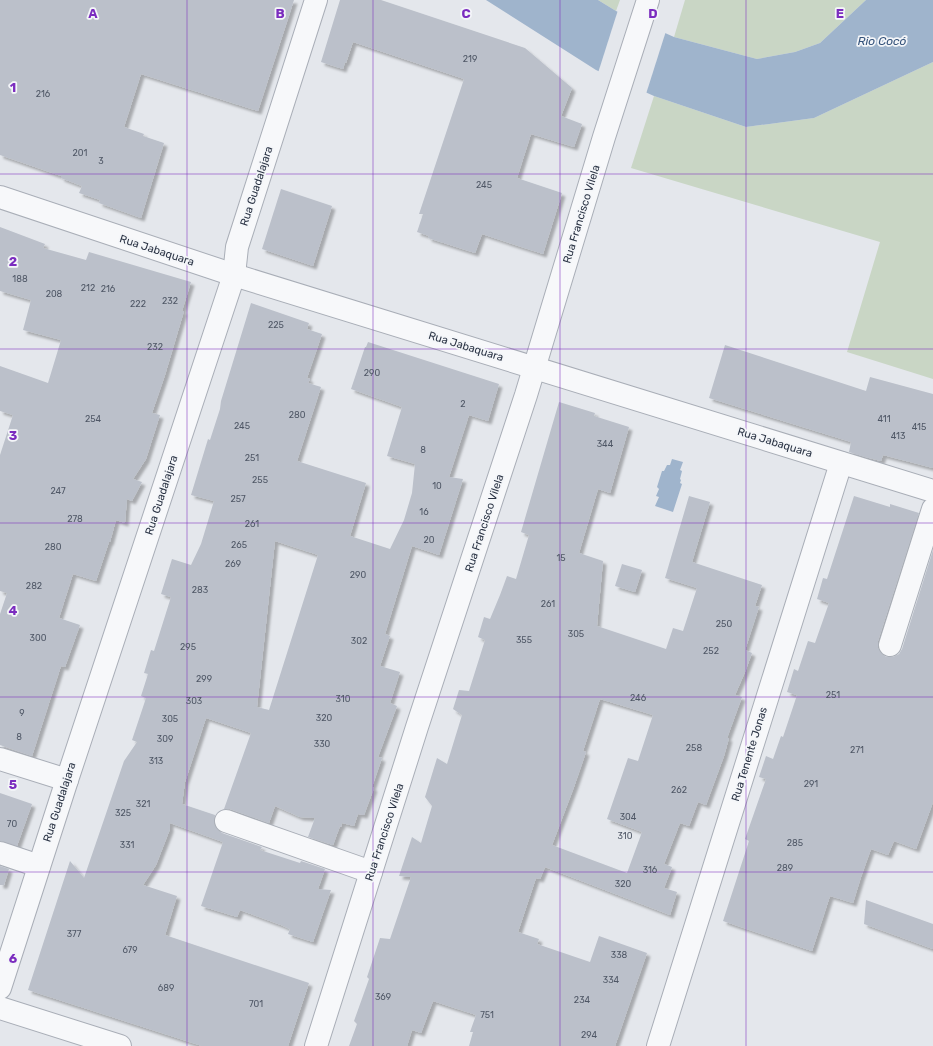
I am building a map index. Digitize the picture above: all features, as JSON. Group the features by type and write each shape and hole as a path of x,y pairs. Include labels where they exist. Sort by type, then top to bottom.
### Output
{"street":[{"name":"Rua Guadalajara","path":"0,988 67,780 234,275 237,247 316,0"},
{"name":"Rua Francisco Vilela","path":"316,1046 417,727 535,367 604,136 648,0"},
{"name":"Rua Jabaquara","path":"0,197 234,275 933,491"},
{"name":"Rua Tenente Jonas","path":"658,1046 841,463"},
{"path":"890,645 933,509"},
{"path":"0,759 67,780"},
{"path":"226,821 372,872"},
{"path":"0,853 39,866"},
{"path":"0,1008 120,1046"}],"green space":[{"path":"598,0 620,0 616,11"},
{"path":"685,0 866,0 820,43 795,52 757,59 674,37"},
{"path":"933,62 933,379 847,352 880,242 631,168 654,96 746,127 814,118"}],"water":[{"name":"Rio Cocó","path":"486,0 598,0 616,11 674,37 757,59 795,52 820,43 866,0 933,0 933,62 814,118 746,127 654,96 596,70"},
{"path":"672,459 683,462 680,470 682,471 680,483 682,484 673,512 655,506 659,497 656,496 659,489 657,487 662,471 664,471 667,465 670,465"}],"pier":[{"path":"618,10 666,31 646,94 598,73"}],"building":[{"path":"0,0 294,0 258,111 141,74 124,127 144,134 143,136 164,143 141,218 99,203 100,200 79,193 82,186 61,178 61,176 0,155"},
{"path":"340,0 381,0 525,48 572,88 561,116 582,124 574,147 531,134 517,178 562,193 543,254 482,234 475,253 428,238 429,236 417,232 423,214 419,214 464,79 353,42 343,69 321,62"},
{"path":"281,189 332,206 313,266 262,249"},
{"path":"0,227 45,244 43,248 86,260 89,252 191,282 165,375 152,413 160,415 146,459 133,479 142,482 132,501 127,499 125,523 116,520 96,581 73,574 59,618 80,625 65,667 61,666 32,756 0,745 0,614 7,593 0,591 0,455 13,415 0,411 0,366 48,383 61,340 23,330 31,300 0,291"},
{"path":"251,303 309,323 307,329 322,334 307,378 310,379 308,383 321,387 297,461 366,483 350,536 390,549 404,520 412,493 415,464 387,456 402,407 351,389 368,342 499,384 488,421 469,415 449,477 463,479 439,555 412,546 385,634 390,636 380,666 400,672 390,703 397,706 378,757 382,758 372,787 374,788 364,815 358,814 354,826 342,823 333,845 308,837 315,818 300,817 275,806 269,823 230,809 224,809 251,733 206,718 185,782 182,804 215,815 214,824 222,833 262,847 260,850 300,863 301,861 325,869 318,889 331,890 313,942 288,934 290,929 281,925 240,910 237,917 201,906 223,842 170,823 170,829 156,865 143,885 177,896 165,935 309,983 288,1046 202,1046 28,990 70,861 84,878 124,761 137,742 132,740 146,698 141,696 148,674 144,673 151,650 154,651 171,597 161,594 172,559 191,565 201,544 214,501 191,495 208,439 210,440 220,409 221,401","holes":["275,541 318,555 269,710 257,707"]},
{"path":"725,345 866,391 870,377 933,394 933,468 883,455 881,461 849,452 851,442 709,398"},
{"path":"559,402 595,413 594,416 629,427 610,493 598,489 579,553 603,561 597,626 666,649 673,628 683,631 697,588 665,578 689,496 710,502 692,562 762,585 755,606 759,607 745,650 752,653 735,695 742,697 727,738 729,738 724,756 706,805 698,802 689,826 680,823 664,864 672,867 664,888 677,892 670,915 545,867 540,879 536,878 518,932 539,939 537,944 590,962 599,936 647,953 615,1046 469,1046 473,1032 470,1032 476,1015 433,1001 421,1033 412,1030 407,1046 349,1046 357,1024 354,1021 369,979 367,977 380,938 390,939 411,877 399,876 412,837 421,843 432,806 425,797 437,758 447,764 462,715 453,709 459,690 469,691 485,640 478,637 484,617 490,619 507,576 516,579 529,535 521,532","holes":["600,699 653,715 638,761 628,758 607,819 642,832 627,873 552,845 586,752 583,751"]},
{"path":"854,496 890,507 890,504 919,513 878,641 878,648 886,657 893,657 899,654 902,649 933,550 933,802 916,849 894,841 888,855 871,849 853,903 830,896 812,951 723,921 749,841 745,839 766,779 759,777 766,756 773,759 781,736 783,737 797,695 787,692 794,669 798,671 808,641 815,643 829,603 817,599 823,578 827,579"},
{"path":"622,564 642,570 635,592 615,586"},
{"path":"0,793 32,804 17,846 0,841"},
{"path":"0,866 9,869 4,885 0,885"},
{"path":"866,900 933,924 933,949 864,924"}]}
